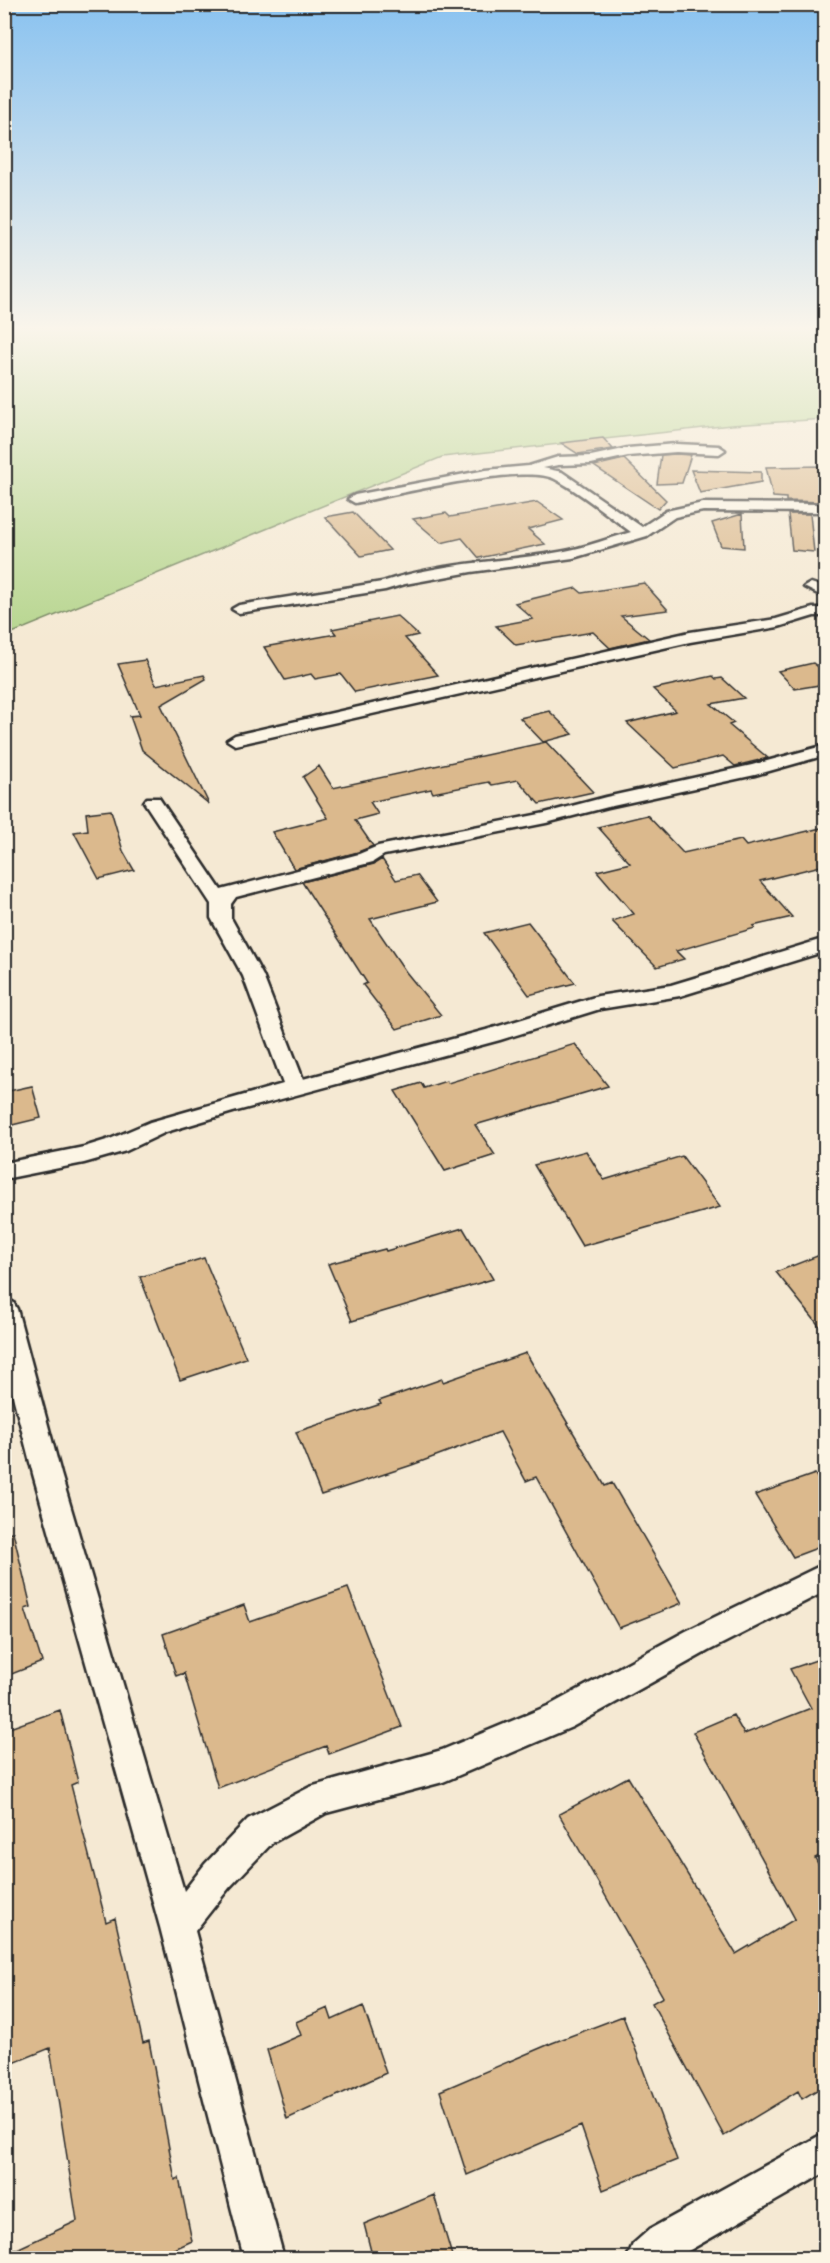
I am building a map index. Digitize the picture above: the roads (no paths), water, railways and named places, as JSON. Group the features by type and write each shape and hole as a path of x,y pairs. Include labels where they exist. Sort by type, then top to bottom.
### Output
{"street":[{"path":"355,499 486,474 527,469 558,461 591,460 628,452 676,448 719,450"},
{"path":"558,461 558,475"},
{"path":"527,469 558,475 642,533"},
{"path":"239,609 385,586 402,580 471,568 568,555 642,533 672,514 703,507 825,508"},
{"path":"811,587 825,594"},
{"path":"235,740 690,637 778,623 813,612 825,612"},
{"path":"221,904 229,893 366,858 378,851 546,818 606,801 755,770 825,750"},
{"path":"153,802 221,904 221,918 253,976 296,1088"},
{"path":"4,1171 84,1155 158,1127 493,1035 598,1003 674,991 825,944"},
{"path":"4,1309 47,1474 177,1927 264,2259"},
{"path":"177,1927 217,1876 260,1831 321,1798 443,1766 561,1716 697,1641 825,1576"},
{"path":"647,2259 664,2243 825,2151"}]}
